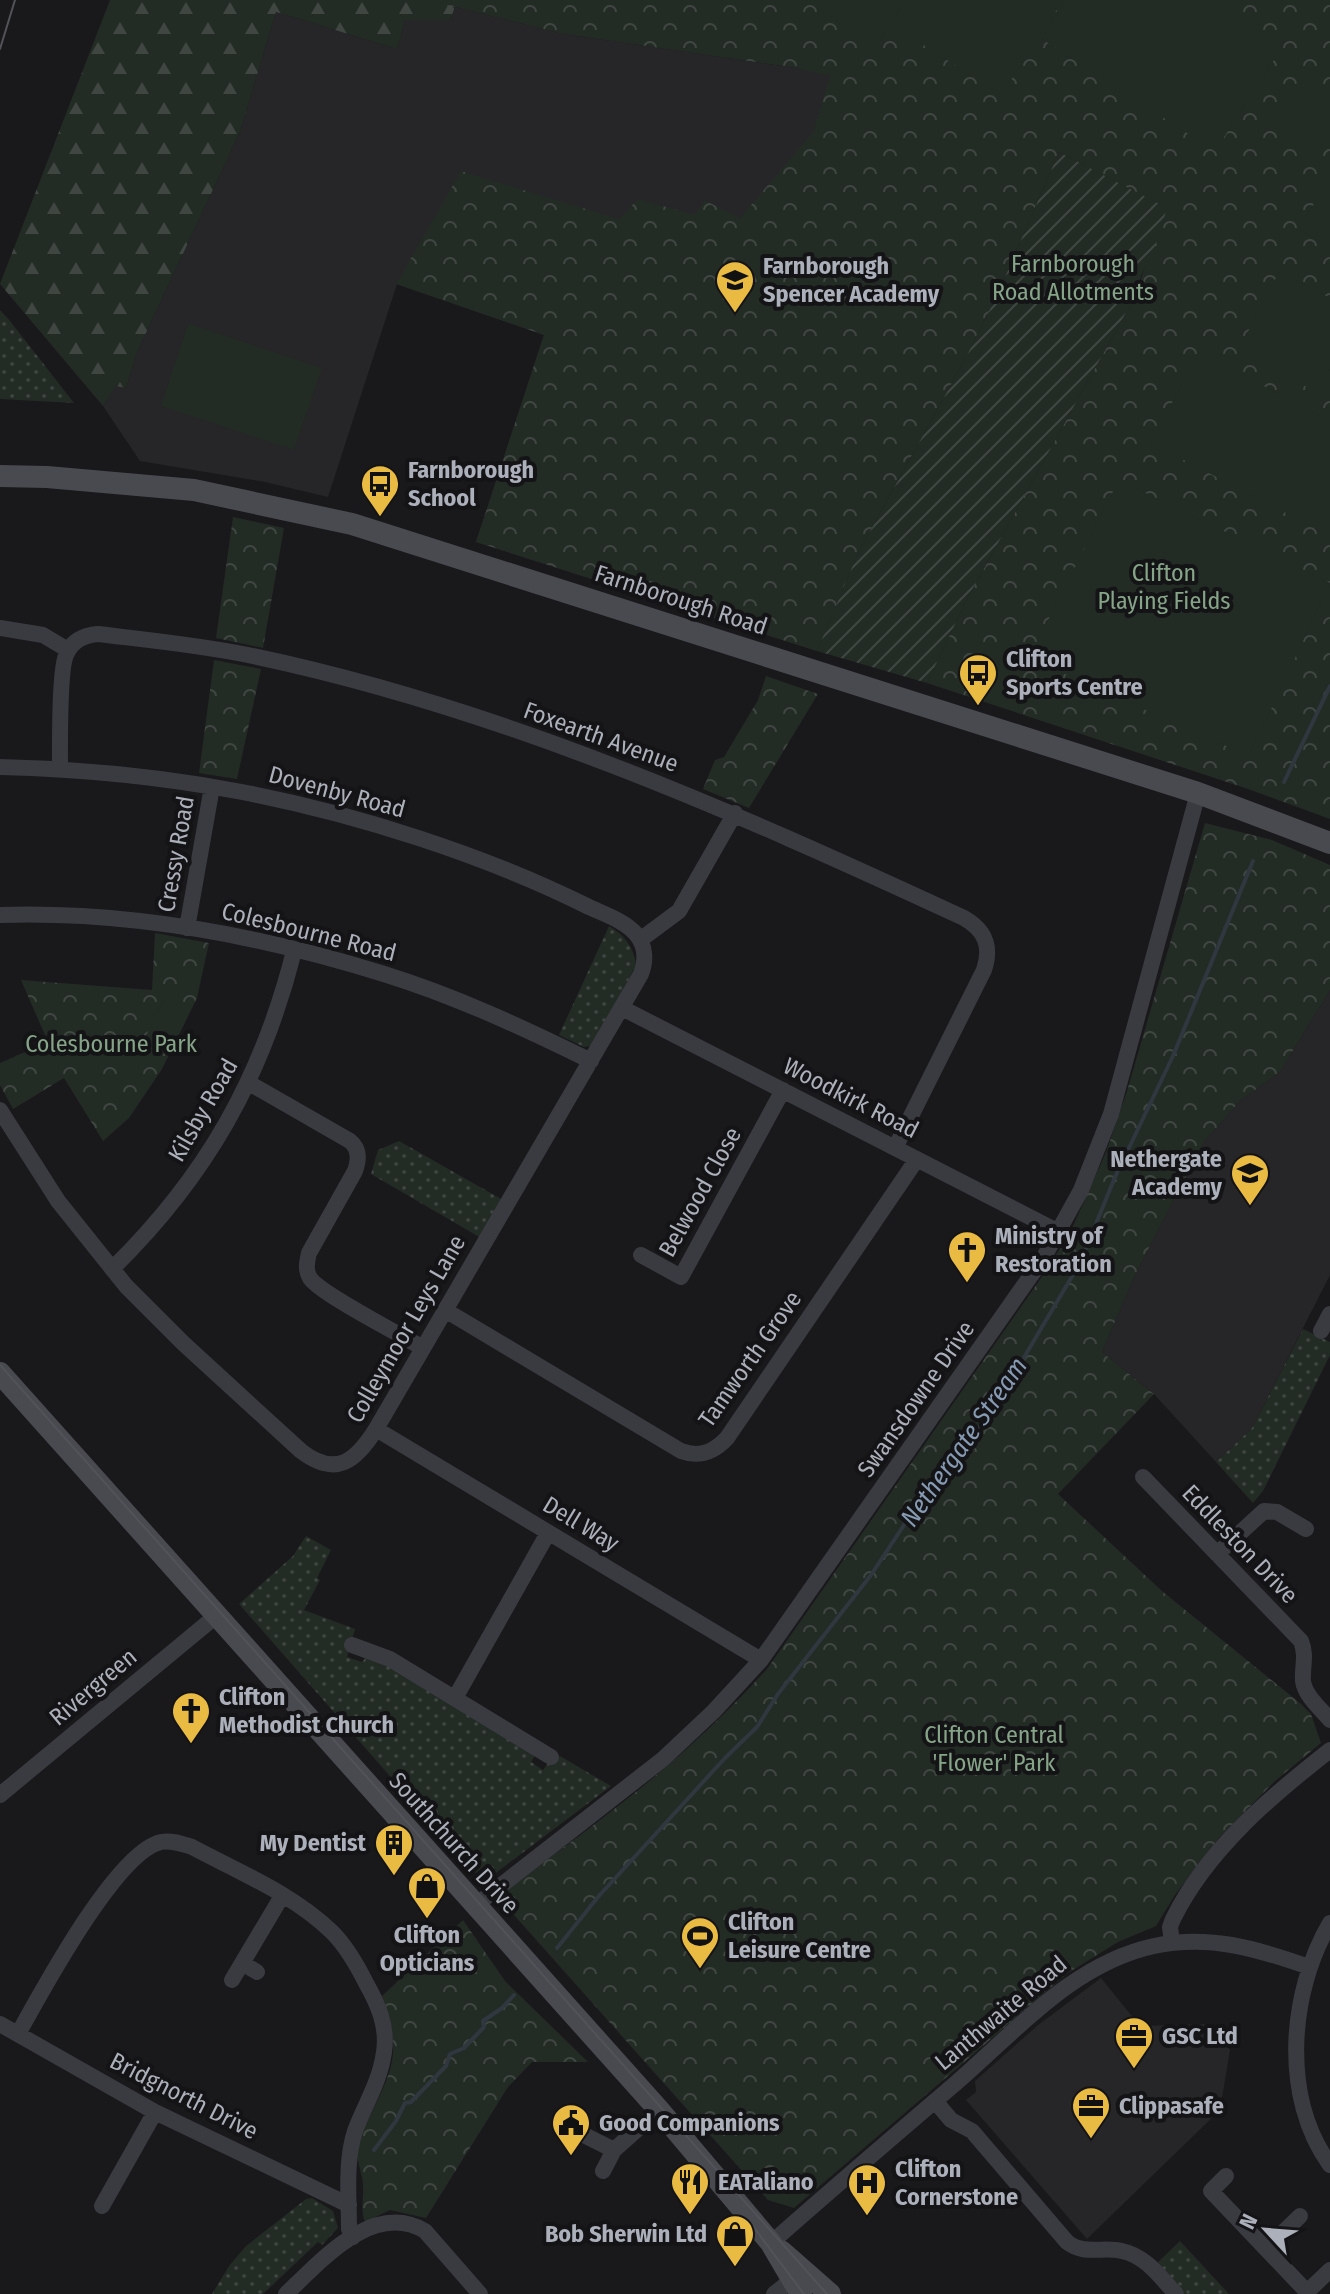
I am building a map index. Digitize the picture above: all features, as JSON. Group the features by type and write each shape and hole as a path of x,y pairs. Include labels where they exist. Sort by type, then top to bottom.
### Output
{"street":[{"name":"Farnborough Road","path":"0,476 194,490 352,524 1198,793 1330,843"},
{"path":"0,628 43,635 68,650 64,660 60,768"},
{"name":"Foxearth Avenue","path":"68,650 81,638 98,634 208,648 309,669 505,727 614,765 735,813 964,918 984,934 989,951 984,970 895,1148"},
{"name":"Dovenby Road","path":"0,767 60,768 212,787 337,815 521,876 586,905 630,929 640,940"},
{"name":"Cressy Road","path":"187,928 212,787"},
{"name":"Swansdowne Drive","path":"476,1905 663,1759 714,1711 761,1660 1059,1232 1081,1190 1111,1114 1198,793"},
{"path":"640,940 679,911 735,813"},
{"name":"Colesbourne Road","path":"0,915 97,919 187,928 294,951 385,974 426,988 489,1013 591,1061"},
{"name":"Colleymoor Leys Lane","path":"0,1110 58,1201 112,1269 183,1343 315,1461 335,1465 360,1453 376,1429 622,1008 644,968 645,956 640,940"},
{"name":"Kilsby Road","path":"112,1269 154,1225 200,1168 249,1083 274,1020 294,951"},
{"name":"Woodkirk Road","path":"622,1008 1059,1232"},
{"path":"249,1083 350,1141 357,1149 355,1171 309,1253 309,1275 323,1290 423,1348"},
{"name":"Belwood Close","path":"641,1255 681,1277 783,1090"},
{"name":"Tamworth Grove","path":"445,1310 681,1451 703,1454 717,1448 727,1438 917,1159"},
{"path":"1321,1331 1327,1312"},
{"name":"Southchurch Drive","path":"0,1373 659,2110 771,2243 793,2285 830,2294"},
{"name":"Dell Way","path":"376,1429 761,1660"},
{"name":"Eddleston Drive","path":"1144,1485 1217,1554 1301,1641 1306,1653 1303,1680 1306,1692 1330,1720"},
{"path":"1217,1554 1264,1511 1277,1512 1306,1529"},
{"path":"455,1698 548,1533"},
{"name":"Rivergreen","path":"0,1795 216,1616"},
{"path":"352,1645 390,1659 545,1758"},
{"path":"1172,1943 1170,1927 1177,1911 1209,1865 1254,1814 1330,1750"},
{"path":"18,2034 84,1920 127,1866 160,1842 192,1847 303,1907 334,1934 370,1990 383,2024 385,2048 381,2073 354,2133 351,2152 349,2229 353,2237"},
{"path":"232,1980 250,1967 282,1896"},
{"path":"1330,1923 1309,1967 1297,2027 1298,2066 1310,2124 1330,2165"},
{"name":"Lanthwaite Road","path":"771,2243 1086,1972 1115,1958 1195,1940 1245,1946 1309,1967"},
{"name":"Bridgnorth Drive","path":"0,2024 155,2112 349,2205"},
{"path":"935,2101 951,2120 972,2131 1067,2242 1082,2251 1117,2250 1134,2255 1148,2264 1176,2294"},
{"path":"603,2171 614,2150 659,2110"},
{"path":"102,2206 155,2112"},
{"path":"572,2129 614,2150"},
{"path":"1226,2176 1211,2191 1308,2293 1330,2270"},
{"path":"1266,2249 1300,2216"},
{"path":"286,2294 330,2252 353,2237 381,2223 398,2221 414,2224 425,2231 479,2294"}],"shaded area":[{"name":"Farnborough Spencer Academy","path":"455,7 563,34 790,67 902,90 858,553 817,651 476,542 544,335 397,284 328,497 265,482 140,461 103,406 116,385 126,388 138,350 240,132 276,12 397,49 405,20 450,20"},
{"name":"Nethergate Academy","path":"1330,990 1330,1275 1252,1428 1216,1462 1154,1394 1102,1352 1136,1273 1204,1142 1240,1101 1280,1072"},
{"path":"1101,1978 1140,2026 1207,2024 1230,2050 1220,2110 1087,2239 966,2100 976,2092 975,2081 1038,2025"}],"green space":[{"path":"110,0 429,0 455,7 450,20 405,20 397,49 276,12 240,132 138,350 126,388 116,386 103,406 0,284"},
{"name":"Clifton Playing Fields","path":"400,0 1330,0 1330,819 927,683 967,599 1134,298 1166,208 1059,152 998,293 858,553 817,651 476,542 544,335 396,284 461,171 619,219 638,199 695,215 704,200 740,218 813,132 830,76 790,67 563,34 455,7"},
{"path":"805,0 906,0 876,46"},
{"path":"914,0 1063,0 1001,95 896,27"},
{"path":"1067,0 1213,0 1283,46 1215,151 1042,39"},
{"path":"1298,81 1330,100 1330,127 1318,148 1274,122"},
{"name":"Farnborough Road Allotments","path":"1059,152 1167,208 1134,298 967,599 927,683 817,651 858,553 998,293"},
{"path":"1330,177 1330,248 1299,229"},
{"path":"1279,272 1330,298 1330,369 1318,393 1238,351"},
{"path":"0,310 10,321 74,403 0,399"},
{"path":"188,323 322,368 294,450 161,406"},
{"path":"1199,352 1330,421 1330,536 1151,443"},
{"name":"Clifton Playing Fields","path":"1119,480 1330,583 1249,756 1029,658"},
{"path":"233,517 284,528 263,648 216,638"},
{"path":"214,660 261,669 237,779 199,773"},
{"path":"766,676 818,694 749,808 703,789 715,760 724,757 758,700"},
{"name":"Clifton Central 'Flower' Park","path":"1205,823 1272,840 1330,865 1330,990 1280,1072 1240,1101 1204,1142 1136,1273 1102,1352 1154,1394 1058,1494 1162,1591 1301,1704 1311,1714 1321,1743 1275,1781 1219,1838 1175,1895 1156,1926 1118,1942 1068,1973 794,2208 768,2200 505,1905 503,1891 641,1788 706,1732 767,1669 1039,1281 1070,1233 1106,1152 1127,1091"},
{"path":"609,926 628,943 636,966 591,1046 584,1047 559,1035"},
{"name":"Colesbourne Park","path":"155,933 209,943 197,998 162,1069 129,1118 103,1141 64,1078 13,1109 0,1085 0,1063 48,1042 21,980 152,990"},
{"path":"163,1001 189,1014 169,1055 143,1042"},
{"path":"399,1141 503,1200 481,1238 371,1174 378,1150"},
{"path":"1303,1329 1330,1342 1330,1355 1263,1491 1253,1503 1216,1462 1252,1428"},
{"path":"306,1536 331,1550 304,1610 355,1629 347,1657 362,1662 367,1656 388,1664 536,1754 531,1762 543,1770 549,1762 554,1765 560,1756 611,1786 489,1878 474,1872 239,1604 293,1556"},
{"path":"463,1920 505,1981 588,2062 532,2062 508,2087 426,2218 390,2210 365,2222 358,2144 386,2082 393,2057 392,2030 382,1996"},
{"path":"312,2198 333,2211 338,2228 322,2245 318,2242 263,2294 212,2294 246,2246 306,2199"},
{"path":"1180,2241 1229,2294 1184,2294 1156,2264"}],"waterway":[{"name":"Nethergate Stream","path":"1284,782 1330,686"},
{"name":"Nethergate Stream","path":"557,1948 598,1897 757,1727 778,1694 871,1575 908,1519 991,1413 1080,1263 1115,1177 1173,1056 1253,861"},
{"name":"Nethergate Stream","path":"374,2150 405,2103 411,2102 446,2066 450,2054 464,2048 484,2027 483,2021 514,1995"}],"tram line":[{"path":"0,49 15,0"},
{"path":"0,1365 827,2294"},
{"path":"749,2221 804,2294"}],"place":[{"name":"Farnborough Spencer Academy","path":"735,314"},
{"name":"Farnborough School","path":"380,518"},
{"name":"Clifton Sports Centre","path":"978,707"},
{"name":"Nethergate Academy","path":"1250,1207"},
{"name":"Ministry of Restoration","path":"967,1284"},
{"name":"Clifton Methodist Church","path":"191,1745"},
{"name":"My Dentist","path":"394,1877"},
{"name":"Clifton Opticians","path":"427,1920"},
{"name":"Clifton Leisure Centre","path":"700,1970"},
{"name":"GSC Ltd","path":"1134,2070"},
{"name":"Clippasafe","path":"1091,2140"},
{"name":"Good Companions","path":"571,2157"},
{"name":"EATaliano","path":"690,2216"},
{"name":"Clifton Cornerstone","path":"867,2217"},
{"name":"Bob Sherwin Ltd","path":"735,2268"}]}
